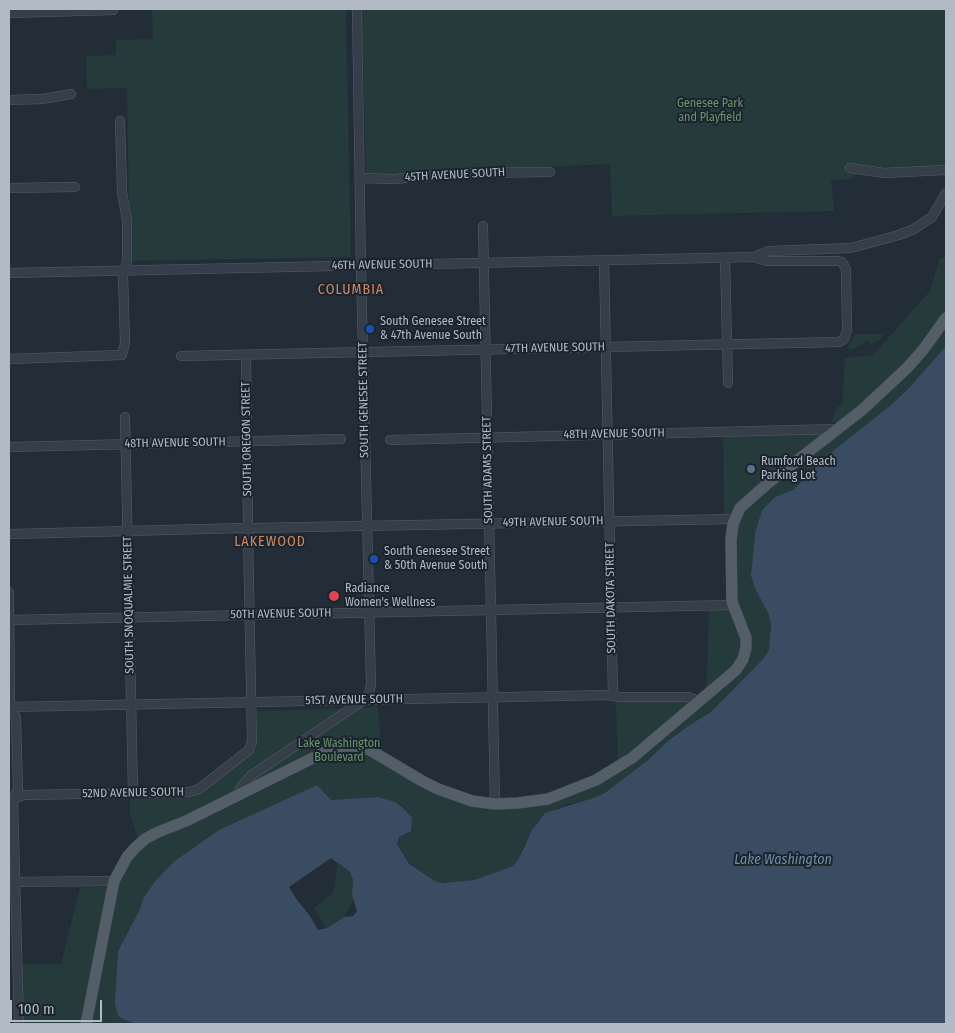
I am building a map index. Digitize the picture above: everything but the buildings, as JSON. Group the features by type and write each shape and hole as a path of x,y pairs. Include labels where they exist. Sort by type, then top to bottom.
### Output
{"main road":[{"path":"86,1024 114,881 127,857 145,839 336,748 354,746 370,750 438,789 472,801 496,804 518,804 548,799 596,780 632,758 736,670 745,656 747,643 745,632 732,605 731,540 734,519 740,508 862,410 907,368 923,350 946,318"}],"street":[{"name":"SOUTH GENESEE STREET","path":"358,9 360,265 372,678 369,694 364,700"},
{"path":"9,13 113,10"},
{"path":"9,100 42,100 71,94"},
{"path":"9,359 122,355 125,343 123,271 127,261 127,221 122,192 120,121"},
{"path":"850,168 884,173 946,170"},
{"name":"45TH AVENUE SOUTH","path":"360,178 393,179 475,172 550,172"},
{"path":"9,188 74,187"},
{"name":"46TH AVENUE SOUTH","path":"754,257 769,251 850,248 914,229 932,217 946,193"},
{"name":"SOUTH ADAMS STREET","path":"483,226 490,611 496,804"},
{"name":"46TH AVENUE SOUTH","path":"9,273 754,257 767,261 838,261 842,262 846,269 847,330 844,339 839,342"},
{"path":"725,258 728,383"},
{"name":"SOUTH DAKOTA STREET","path":"604,260 613,695"},
{"name":"47TH AVENUE SOUTH","path":"181,356 839,342"},
{"name":"SOUTH OREGON STREET","path":"246,355 252,702 252,742 246,753"},
{"name":"SOUTH SNOQUALMIE STREET","path":"125,417 133,793"},
{"name":"48TH AVENUE SOUTH","path":"390,440 838,429"},
{"name":"48TH AVENUE SOUTH","path":"9,447 341,439"},
{"name":"49TH AVENUE SOUTH","path":"10,534 734,519"},
{"path":"9,592 9,709 16,717 18,789 11,800 13,969 19,1024"},
{"name":"50TH AVENUE SOUTH","path":"9,620 732,605"},
{"name":"51ST AVENUE SOUTH","path":"9,709 613,695 620,697 688,697 698,701"},
{"path":"238,794 241,787 252,775 364,700"},
{"name":"52ND AVENUE SOUTH","path":"11,800 23,795 194,791 246,753"},
{"path":"12,882 114,881"}],"green space":[{"path":"125,9 346,9 351,257 130,261 127,88 87,89 86,56 116,55 116,40 153,39 152,10"},
{"name":"Genesee Park and Playfield","path":"946,9 946,168 861,169 852,179 831,180 834,211 612,216 610,164 366,175 362,10"},
{"path":"940,258 946,258 946,307 941,317 909,360 840,422 831,422 838,406 842,406 845,358 873,355 930,291"},
{"name":"Lake Washington Boulevard","path":"946,323 946,346 908,389 891,405 833,451 793,490 775,497 762,510 755,533 751,576 769,615 771,625 769,650 763,659 711,712 691,724 616,786 596,797 562,806 538,821 513,866 474,880 454,883 435,881 409,864 397,844 399,837 409,833 406,812 403,808 395,802 378,797 331,800 162,874 155,881 144,897 140,909 118,951 131,1023 135,1024 23,1024 22,964 61,964 80,887 116,887 138,839 130,814 130,797 193,796 233,768 257,748 257,711 365,708 378,705 382,760 425,786 519,806 618,771 616,701 706,700 709,609 737,608 734,529 724,517 723,434 842,430"},
{"path":"855,334 883,334 881,339 871,344 868,340 854,349 849,349 848,347"},
{"path":"337,863 350,872 353,880 353,901 344,917 326,928 314,908 332,894 335,885"}],"water":[{"name":"Lake Washington","path":"946,346 946,1024 135,1024 118,1015 115,1004 118,951 140,909 144,897 155,881 176,860 219,830 317,785 331,800 378,797 395,802 412,818 411,831 399,837 397,844 409,864 435,881 443,883 474,880 513,866 518,860 532,830 545,813 606,792 648,760 668,741 711,712 763,659 769,650 771,625 769,615 751,576 755,533 762,510 775,497 793,490 833,451 891,405 908,389","holes":["331,858 350,872 353,880 352,895 357,911 353,916 344,917 327,928 318,930 289,887"]}],"place":[{"name":"South Genesee Street & 47th Avenue South","path":"370,329"},
{"name":"Rumford Beach Parking Lot","path":"751,469"},
{"name":"South Genesee Street & 50th Avenue South","path":"374,559"},
{"name":"Radiance Women's Wellness","path":"334,596"}],"district":[{"name":"COLUMBIA","path":"351,290"},
{"name":"LAKEWOOD","path":"270,542"}]}
